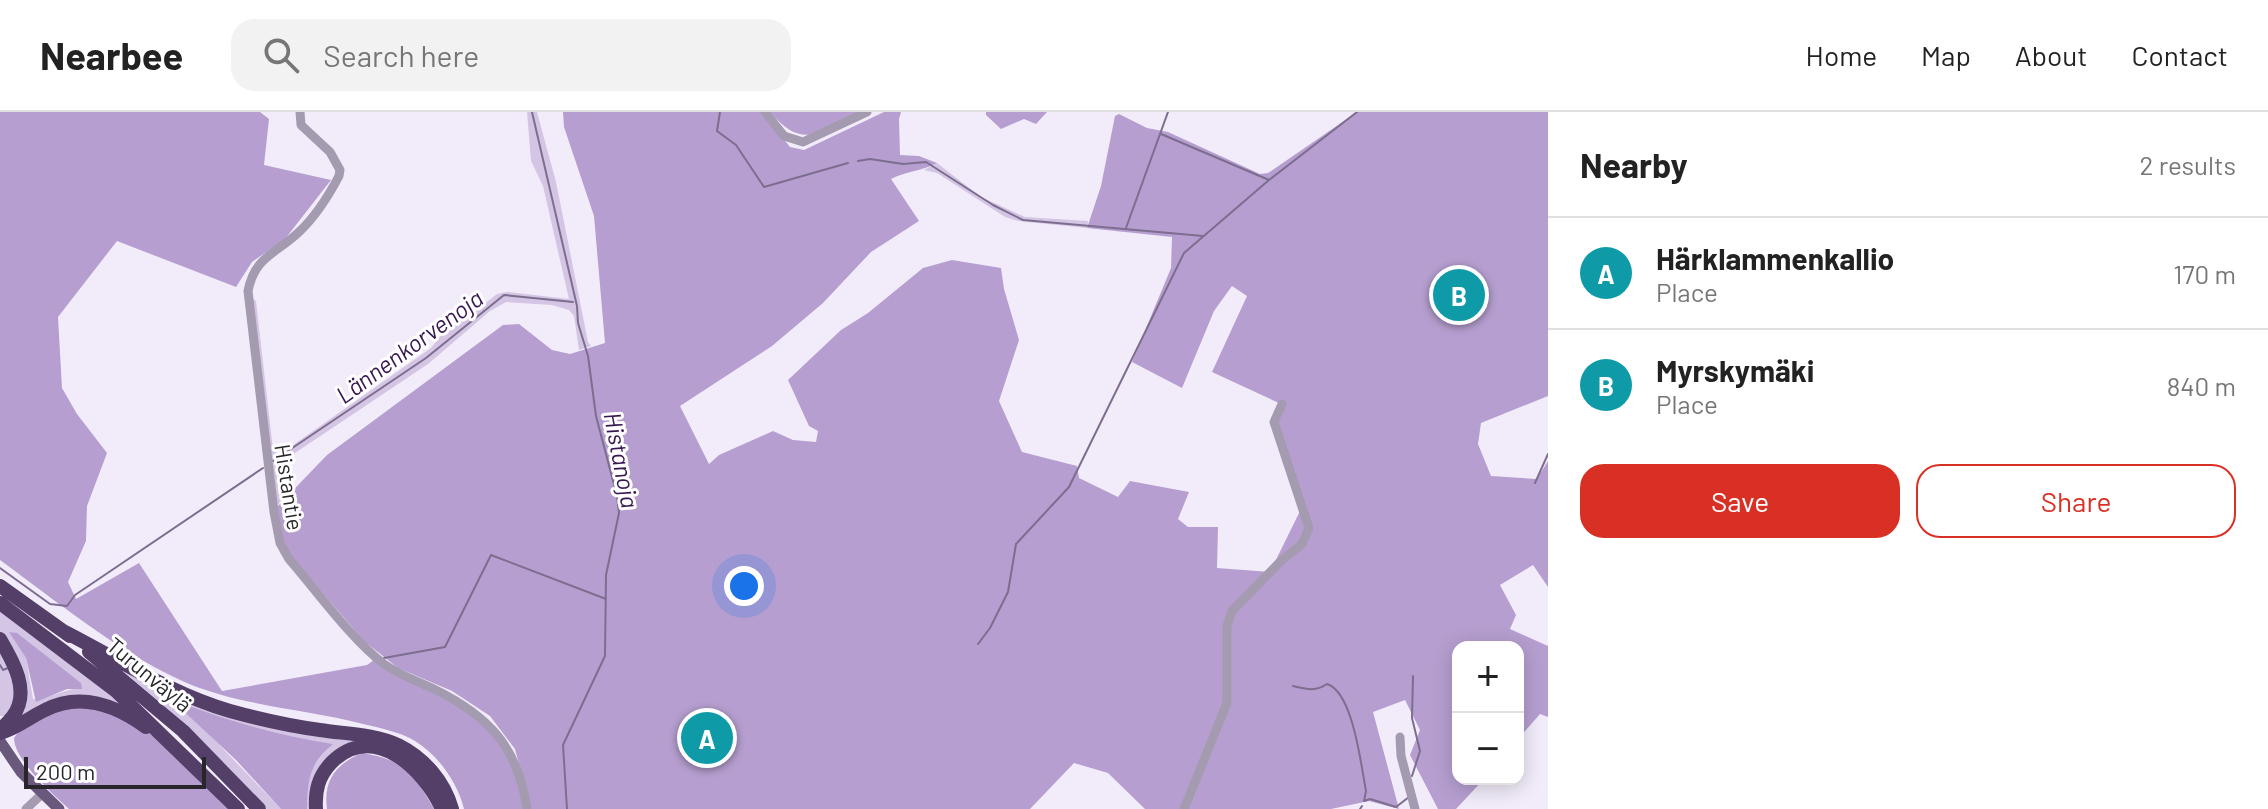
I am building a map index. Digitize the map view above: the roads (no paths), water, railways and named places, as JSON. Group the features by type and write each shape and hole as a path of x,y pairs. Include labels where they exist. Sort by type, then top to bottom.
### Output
{"highway":[{"name":"Turunväylä","path":"0,586 125,680 183,731 259,809"},
{"name":"Turunväylä","path":"0,603 104,681 238,809"},
{"path":"63,631 139,672 227,710 277,723 374,737 395,744 429,768 443,788 452,809"},
{"path":"0,639 10,656 20,687 17,708 0,735"},
{"path":"0,735 48,708 92,701 124,713 171,742"},
{"path":"316,809 317,790 323,772 337,758 360,747 372,747 399,756 411,765 424,777 442,809"}],"main road":[{"path":"0,735 21,772 59,809"}],"street":[{"name":"Histantie","path":"300,112 301,125 330,152 340,170 328,194 304,227 256,268 248,291 280,543 289,559 375,656 398,672 461,703 478,714 499,735 516,764 527,809"},
{"path":"765,112 784,136 803,142 867,112"},
{"path":"1184,809 1227,703 1227,626 1232,611 1302,544 1309,528 1274,422 1282,404"},
{"path":"1400,737 1401,756 1415,809"},
{"path":"26,809 43,793"}],"waterway":[{"name":"Histanoja","path":"532,112 588,356 596,416 619,513 606,575 605,656 563,745 567,809"},
{"path":"720,112 717,131 736,145 764,187 848,163"},
{"path":"1126,228 1168,112"},
{"path":"978,644 1008,592 1016,544 1069,487 1184,253 1269,180 1357,112"},
{"path":"1161,134 1269,180"},
{"path":"858,161 926,162 993,205 1023,220 1203,236"},
{"name":"Lännenkorvenoja","path":"273,461 426,358 504,295 573,302"},
{"path":"1535,483 1548,454"},
{"name":"Lännenkorvenoja","path":"0,568 50,604 67,606 75,595 263,468"},
{"path":"384,658 445,647 491,555 606,599"},
{"path":"0,665 3,670 8,668"},
{"path":"1412,776 1420,751 1412,718 1413,676"},
{"path":"1293,686 1314,689 1327,684 1343,700 1358,748 1366,791 1364,801 1370,799 1396,807 1409,797"}],"place":[{"name":"Myrskymäki","path":"1459,295"},
{"name":"Härklammenkallio","path":"707,738"}]}
